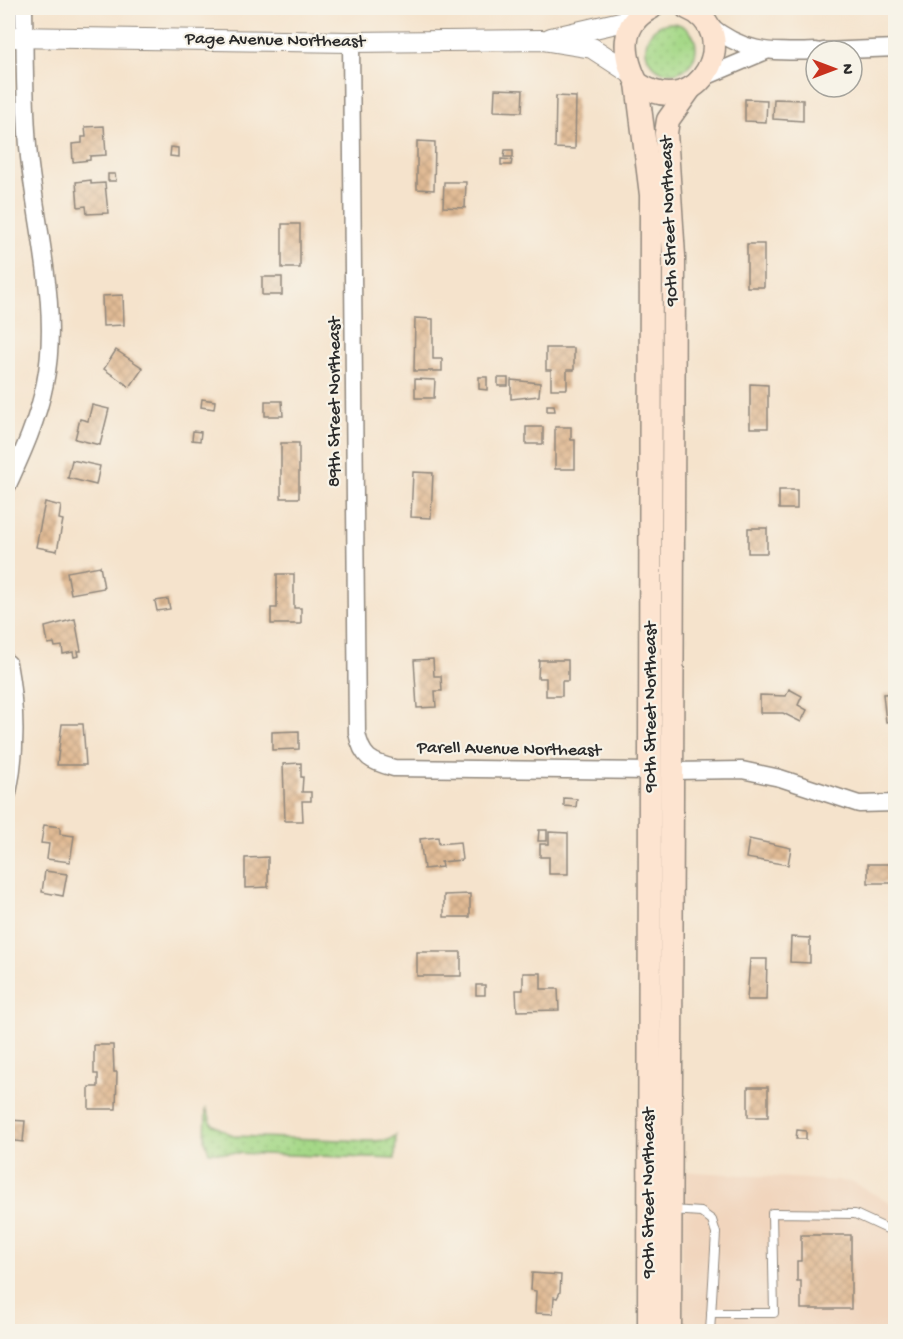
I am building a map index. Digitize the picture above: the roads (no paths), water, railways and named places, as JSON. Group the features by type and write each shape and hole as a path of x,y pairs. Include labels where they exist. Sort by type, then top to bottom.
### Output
{"main road":[{"name":"90th Street Northeast","path":"645,11 629,31 625,45 626,60 634,78 651,195 649,1332"},
{"name":"90th Street Northeast","path":"670,1332 674,256 666,133 668,120 698,83 713,58 714,45 696,12"},
{"path":"634,78 665,94 698,83"}],"street":[{"path":"8,485 39,411 46,381 49,345 43,259 16,37 24,8"},
{"name":"Page Avenue Northeast","path":"542,40 645,11"},
{"path":"696,12 740,45 764,52 804,51"},
{"name":"Page Avenue Northeast","path":"16,37 351,42 542,40 592,48 634,78"},
{"name":"89th Street Northeast","path":"351,42 357,733 360,749 369,758"},
{"path":"864,49 896,48"},
{"path":"698,83 764,52"},
{"path":"8,663 14,711 12,774 8,793"},
{"name":"Parell Avenue Northeast","path":"369,758 394,768 651,771"},
{"path":"673,771 751,771 859,804 896,803"}],"lane":[{"path":"671,1210 701,1212 712,1220 716,1233 710,1332"},
{"path":"711,1313 774,1312 771,1213 855,1214 896,1233"}]}
